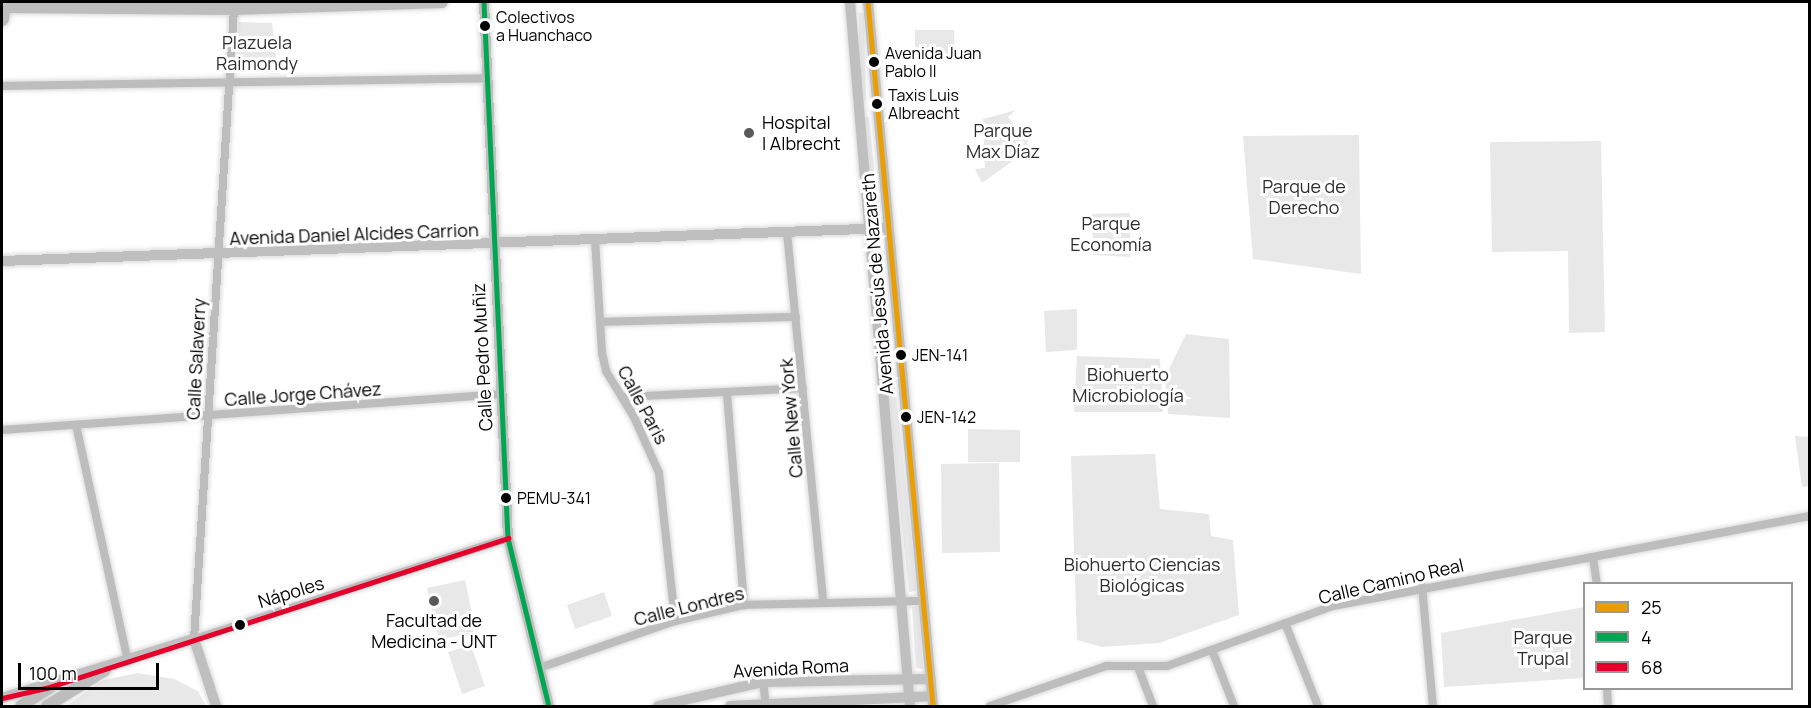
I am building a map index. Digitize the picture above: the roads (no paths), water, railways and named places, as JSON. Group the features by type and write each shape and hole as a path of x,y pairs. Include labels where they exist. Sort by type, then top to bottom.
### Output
{"main road":[{"path":"3,8 442,2"},
{"name":"Calle Pedro Muñiz","path":"484,2 499,394 508,538 549,706"},
{"name":"Avenida Jesús de Nazareth","path":"850,2 910,702"},
{"name":"Avenida Jesús de Nazareth","path":"868,2 932,701"},
{"name":"Avenida Daniel Alcides Carrion","path":"2,261 219,256 493,245 595,238 888,228"},
{"name":"Nápoles","path":"2,698 50,687 194,639"},
{"name":"Calle Salaverry","path":"194,639 216,706"},
{"path":"47,706 105,670"},
{"name":"Avenida Roma","path":"658,706 763,682 929,679"},
{"path":"21,706 50,687"},
{"name":"Avenida Roma","path":"729,706 932,701"}],"street":[{"name":"Calle Salaverry","path":"194,639 234,5"},
{"path":"2,86 487,78"},
{"name":"Calle New York","path":"787,232 823,601"},
{"name":"Calle Paris","path":"595,238 600,322 606,371 622,397 659,472 675,621"},
{"path":"600,322 796,317"},
{"path":"622,397 803,387"},
{"path":"727,393 744,605"},
{"name":"Calle Jorge Chávez","path":"2,430 499,394"},
{"path":"76,425 128,661"},
{"name":"Calle Camino Real","path":"990,706 1106,666 1167,666 1285,623 1422,586 1593,557 1809,516"},
{"name":"Nápoles","path":"194,639 508,538"},
{"path":"1593,557 1597,582"},
{"path":"1422,586 1434,706"},
{"name":"Calle Londres","path":"539,668 675,621 744,605 823,601 922,601"},
{"path":"1285,623 1318,706"},
{"path":"1212,650 1234,706"},
{"path":"1138,667 1153,706"},
{"path":"763,682 765,704"},
{"path":"1606,690 1608,706"}],"place":[{"name":"Colectivos a Huanchaco","path":"485,26"},
{"name":"Avenida Juan Pablo II","path":"874,62"},
{"name":"Taxis Luis Albreacht","path":"877,104"},
{"name":"Hospital I Albrecht","path":"749,133"},
{"name":"JEN-141","path":"901,355"},
{"name":"JEN-142","path":"906,417"},
{"name":"PEMU-341","path":"506,498"},
{"name":"Facultad de Medicina - UNT","path":"434,601"}],"park label":[{"name":"Plazuela Raimondy","path":"257,53"},
{"name":"Parque Max Díaz","path":"1003,141"},
{"name":"Parque de Derecho","path":"1304,198"},
{"name":"Parque Economía","path":"1111,234"},
{"name":"Biohuerto Microbiología","path":"1128,385"},
{"name":"Biohuerto Ciencias Biológicas","path":"1142,575"},
{"name":"Parque Trupal","path":"1543,648"}]}
